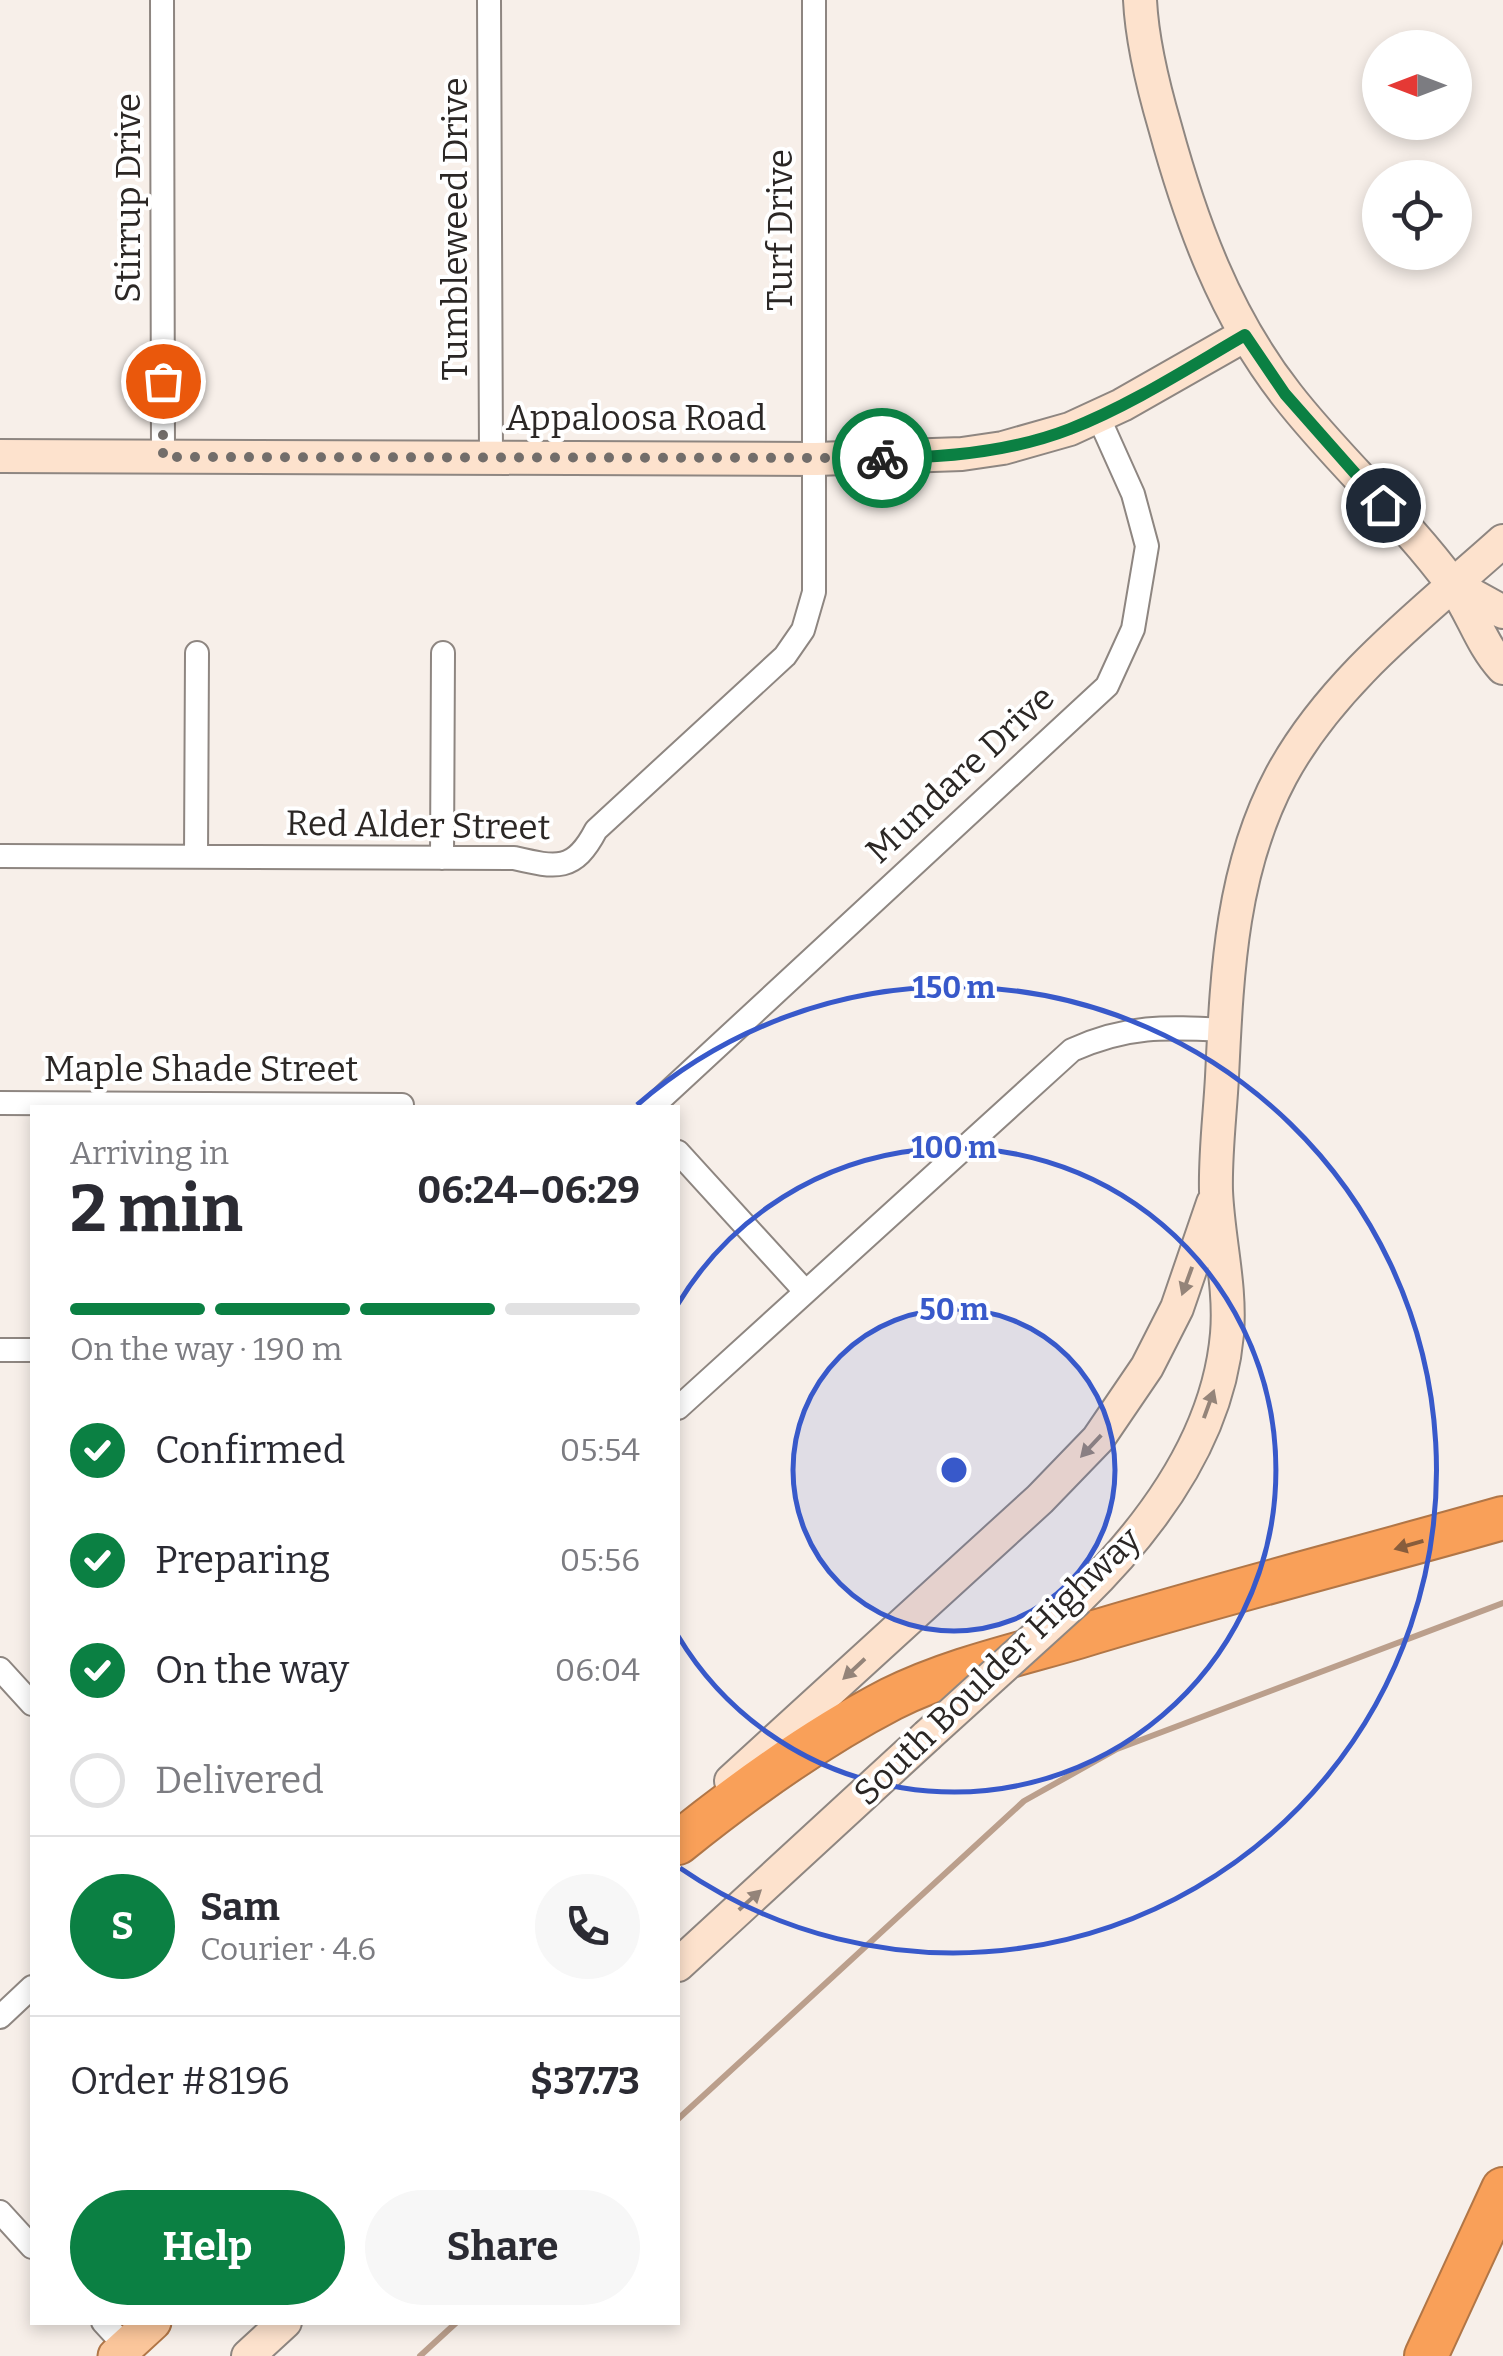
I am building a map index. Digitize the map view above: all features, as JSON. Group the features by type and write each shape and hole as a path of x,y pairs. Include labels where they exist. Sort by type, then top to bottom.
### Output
{"highway":[{"path":"680,1842 766,1774 828,1734 894,1698 952,1674 1503,1518"},
{"path":"1426,2356 1503,2189"},
{"path":"1450,2356 1503,2251"}],"main road":[{"path":"1140,0 1147,51 1173,157 1204,249 1245,335 1304,416 1454,586 1489,653 1503,668"},
{"name":"Appaloosa Road","path":"0,456 816,459 898,458 1003,448 1070,429 1098,416 1245,335"},
{"name":"South Boulder Highway","path":"680,1963 1123,1555 1179,1474 1216,1387 1227,1335 1226,1262 1216,1191 1224,1030 1232,936 1242,878 1255,835 1306,733 1346,687 1503,541"},
{"path":"1454,586 1503,612"},
{"name":"South Boulder Highway","path":"680,1831 1040,1499 1098,1439 1132,1392 1178,1308 1216,1191"},
{"path":"125,2345 150,2325"},
{"path":"248,2356 282,2325"}],"street":[{"name":"Stirrup Drive","path":"162,0 163,457"},
{"name":"Tumbleweed Drive","path":"489,0 491,457"},
{"name":"Turf Drive","path":"814,0 816,459"},
{"name":"Mundare Drive","path":"654,1105 1106,686 1134,629 1147,546 1134,494 1098,416"},
{"name":"Red Alder Street","path":"0,856 514,858 564,865 585,852 596,830 785,656 803,630 814,592 816,459"},
{"path":"196,857 197,653"},
{"path":"442,858 443,653"},
{"path":"680,1406 1072,1050 1106,1034 1138,1028 1224,1030"},
{"name":"Maple Shade Street","path":"0,1103 402,1105"},
{"path":"680,1154 804,1290"},
{"path":"0,1350 30,1350"},
{"path":"0,1669 30,1702"},
{"path":"0,2017 30,1990"},
{"path":"0,2212 30,2245"}],"waterway":[{"path":"680,2117 1024,1801 1117,1749 1503,1603"},
{"path":"420,2356 454,2325"}],"way so far":[{"path":"163,381 163,457 882,458"}],"route":[{"path":"882,458 1003,448 1070,429 1122,405 1245,335 1285,394 1383,505"}]}
